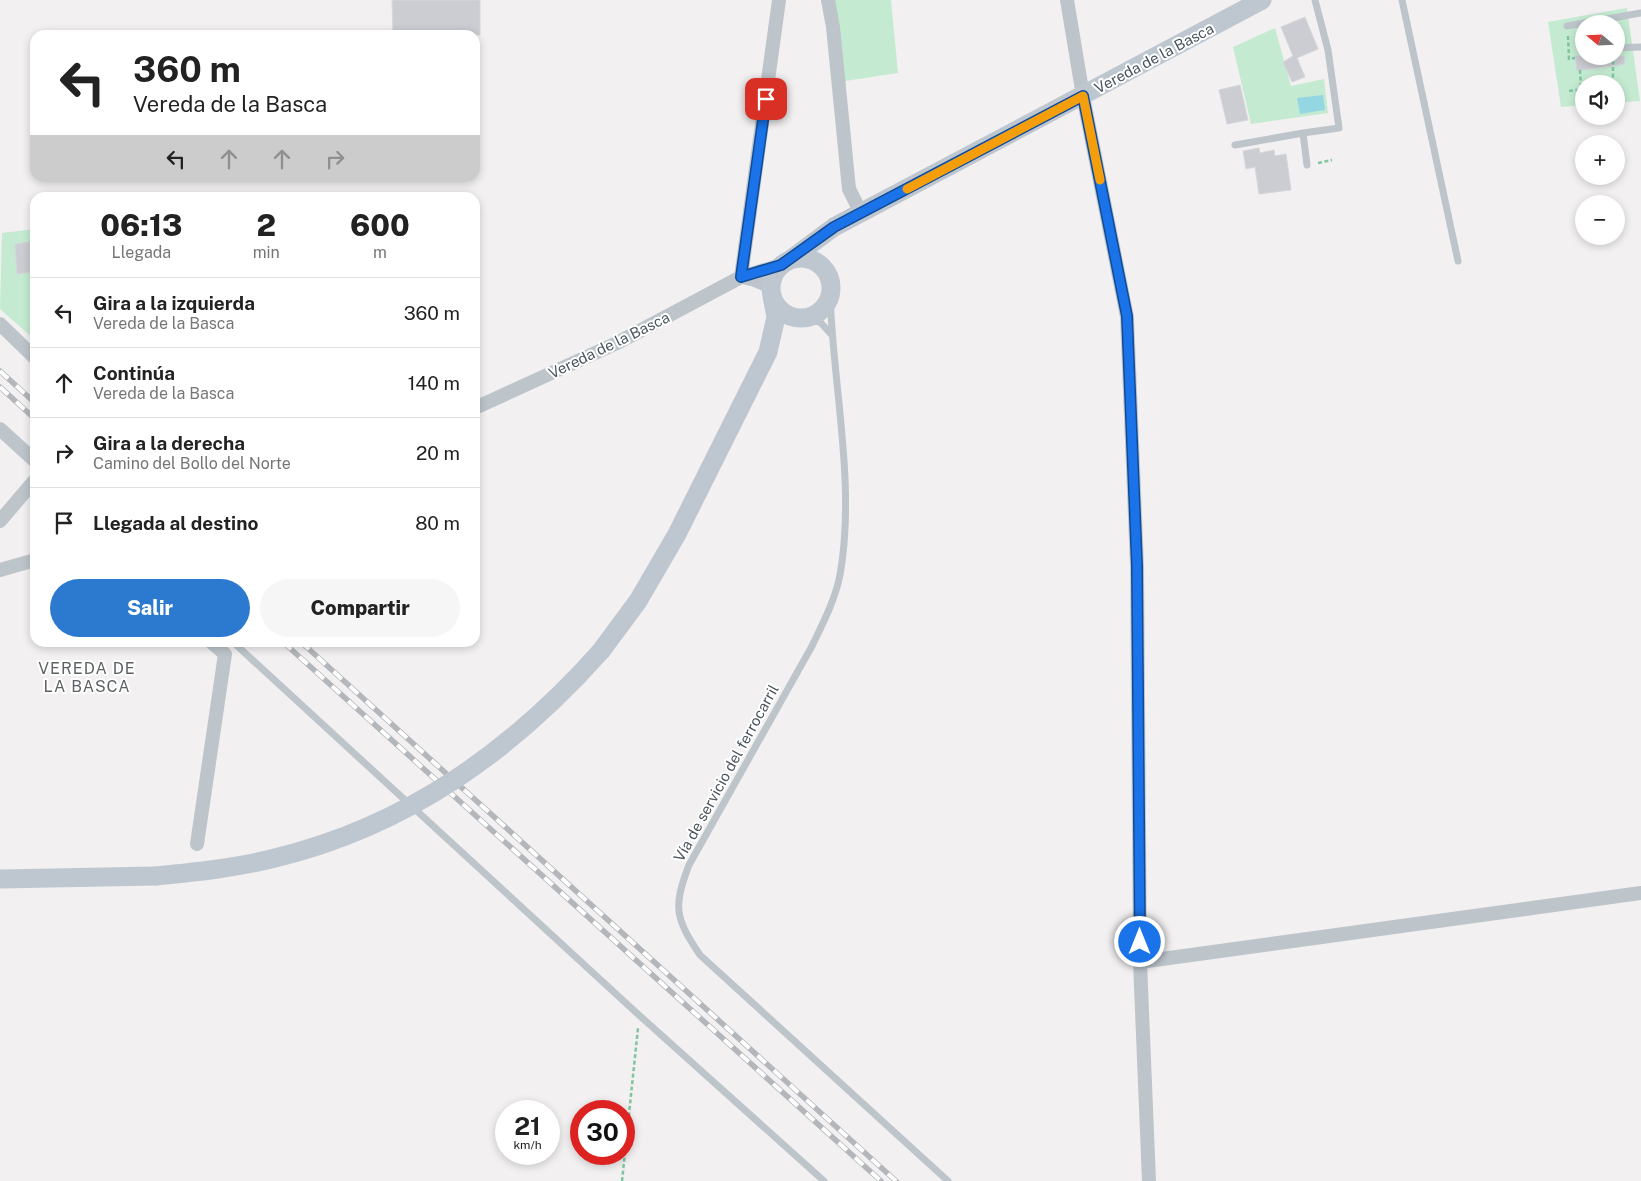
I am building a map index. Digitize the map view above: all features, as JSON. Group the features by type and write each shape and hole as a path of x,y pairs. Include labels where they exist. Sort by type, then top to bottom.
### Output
{"street":[{"path":"779,0 741,277 755,280 771,292 776,304 788,315 806,317"},
{"path":"828,0 833,27 849,189 861,213"},
{"path":"1067,0 1083,96 1127,316 1137,566 1140,962 1149,1181"},
{"name":"Vereda de la Basca","path":"480,406 617,343 741,277 786,262 834,227 1262,0"},
{"path":"0,879 156,876 203,872 276,858 346,834 420,801 451,784 512,738 573,683 638,601 678,534 768,352 785,331 824,307 830,295 831,282 826,270 825,248 834,227"},
{"path":"768,352 776,317 771,292 772,279 786,262 811,259 826,270"},
{"path":"0,324 30,353"},
{"path":"0,429 30,456"},
{"path":"0,521 30,486"},
{"path":"0,570 30,561"},
{"path":"197,844 225,654 217,647"},
{"path":"1140,962 1641,893"}],"lane":[{"path":"1235,145 1340,128 1328,50 1314,0"},
{"path":"1402,0 1458,260"},
{"path":"1567,26 1641,13"},
{"path":"1625,48 1641,47"},
{"path":"1303,133 1307,165"},
{"name":"Vía de servicio del ferrocarril","path":"830,295 846,528 840,576 828,612 812,646 689,865 680,889 678,910 684,932 700,955 948,1181"},
{"path":"806,317 821,323 832,334"},
{"path":"238,647 640,1016 824,1181"}],"path":[{"path":"1567,26 1569,59 1575,58"},
{"path":"1580,70 1581,75"},
{"path":"1569,91 1575,90"},
{"path":"622,1181 640,1016"}],"green space":[{"path":"834,0 891,0 898,73 845,81"},
{"path":"1627,8 1640,101 1625,102 1625,75 1575,75 1575,106 1561,107 1548,22 1575,17 1575,65 1625,65 1625,15 1588,15"},
{"path":"1275,28 1291,86 1324,79 1328,113 1251,124 1233,47"},
{"path":"30,230 30,336 0,309 2,233"}],"water":[{"path":"1323,95 1325,110 1300,114 1297,98"}],"building":[{"path":"392,0 480,0 480,30 393,30"},
{"path":"1305,17 1318,49 1297,58 1305,77 1292,82 1283,62 1293,56 1281,27"},
{"path":"1576,65 1618,65 1577,71"},
{"path":"1240,85 1248,120 1227,124 1219,90"},
{"path":"1259,148 1260,153 1274,150 1275,156 1286,154 1291,190 1259,194 1255,167 1246,169 1243,151"},
{"path":"30,242 30,273 17,274 15,244"}],"railway":[{"path":"0,371 30,398"},
{"path":"0,387 30,414"},
{"path":"289,647 881,1181"},
{"path":"307,647 896,1181"}],"slow traffic":[{"path":"907,189 1083,96 1100,180"}],"district":[{"name":"VEREDA DE LA BASCA","path":"87,677"}],"route":[{"path":"766,99 741,277 781,265 792,259 834,227 1083,96 1127,316 1137,566 1140,942"}]}
